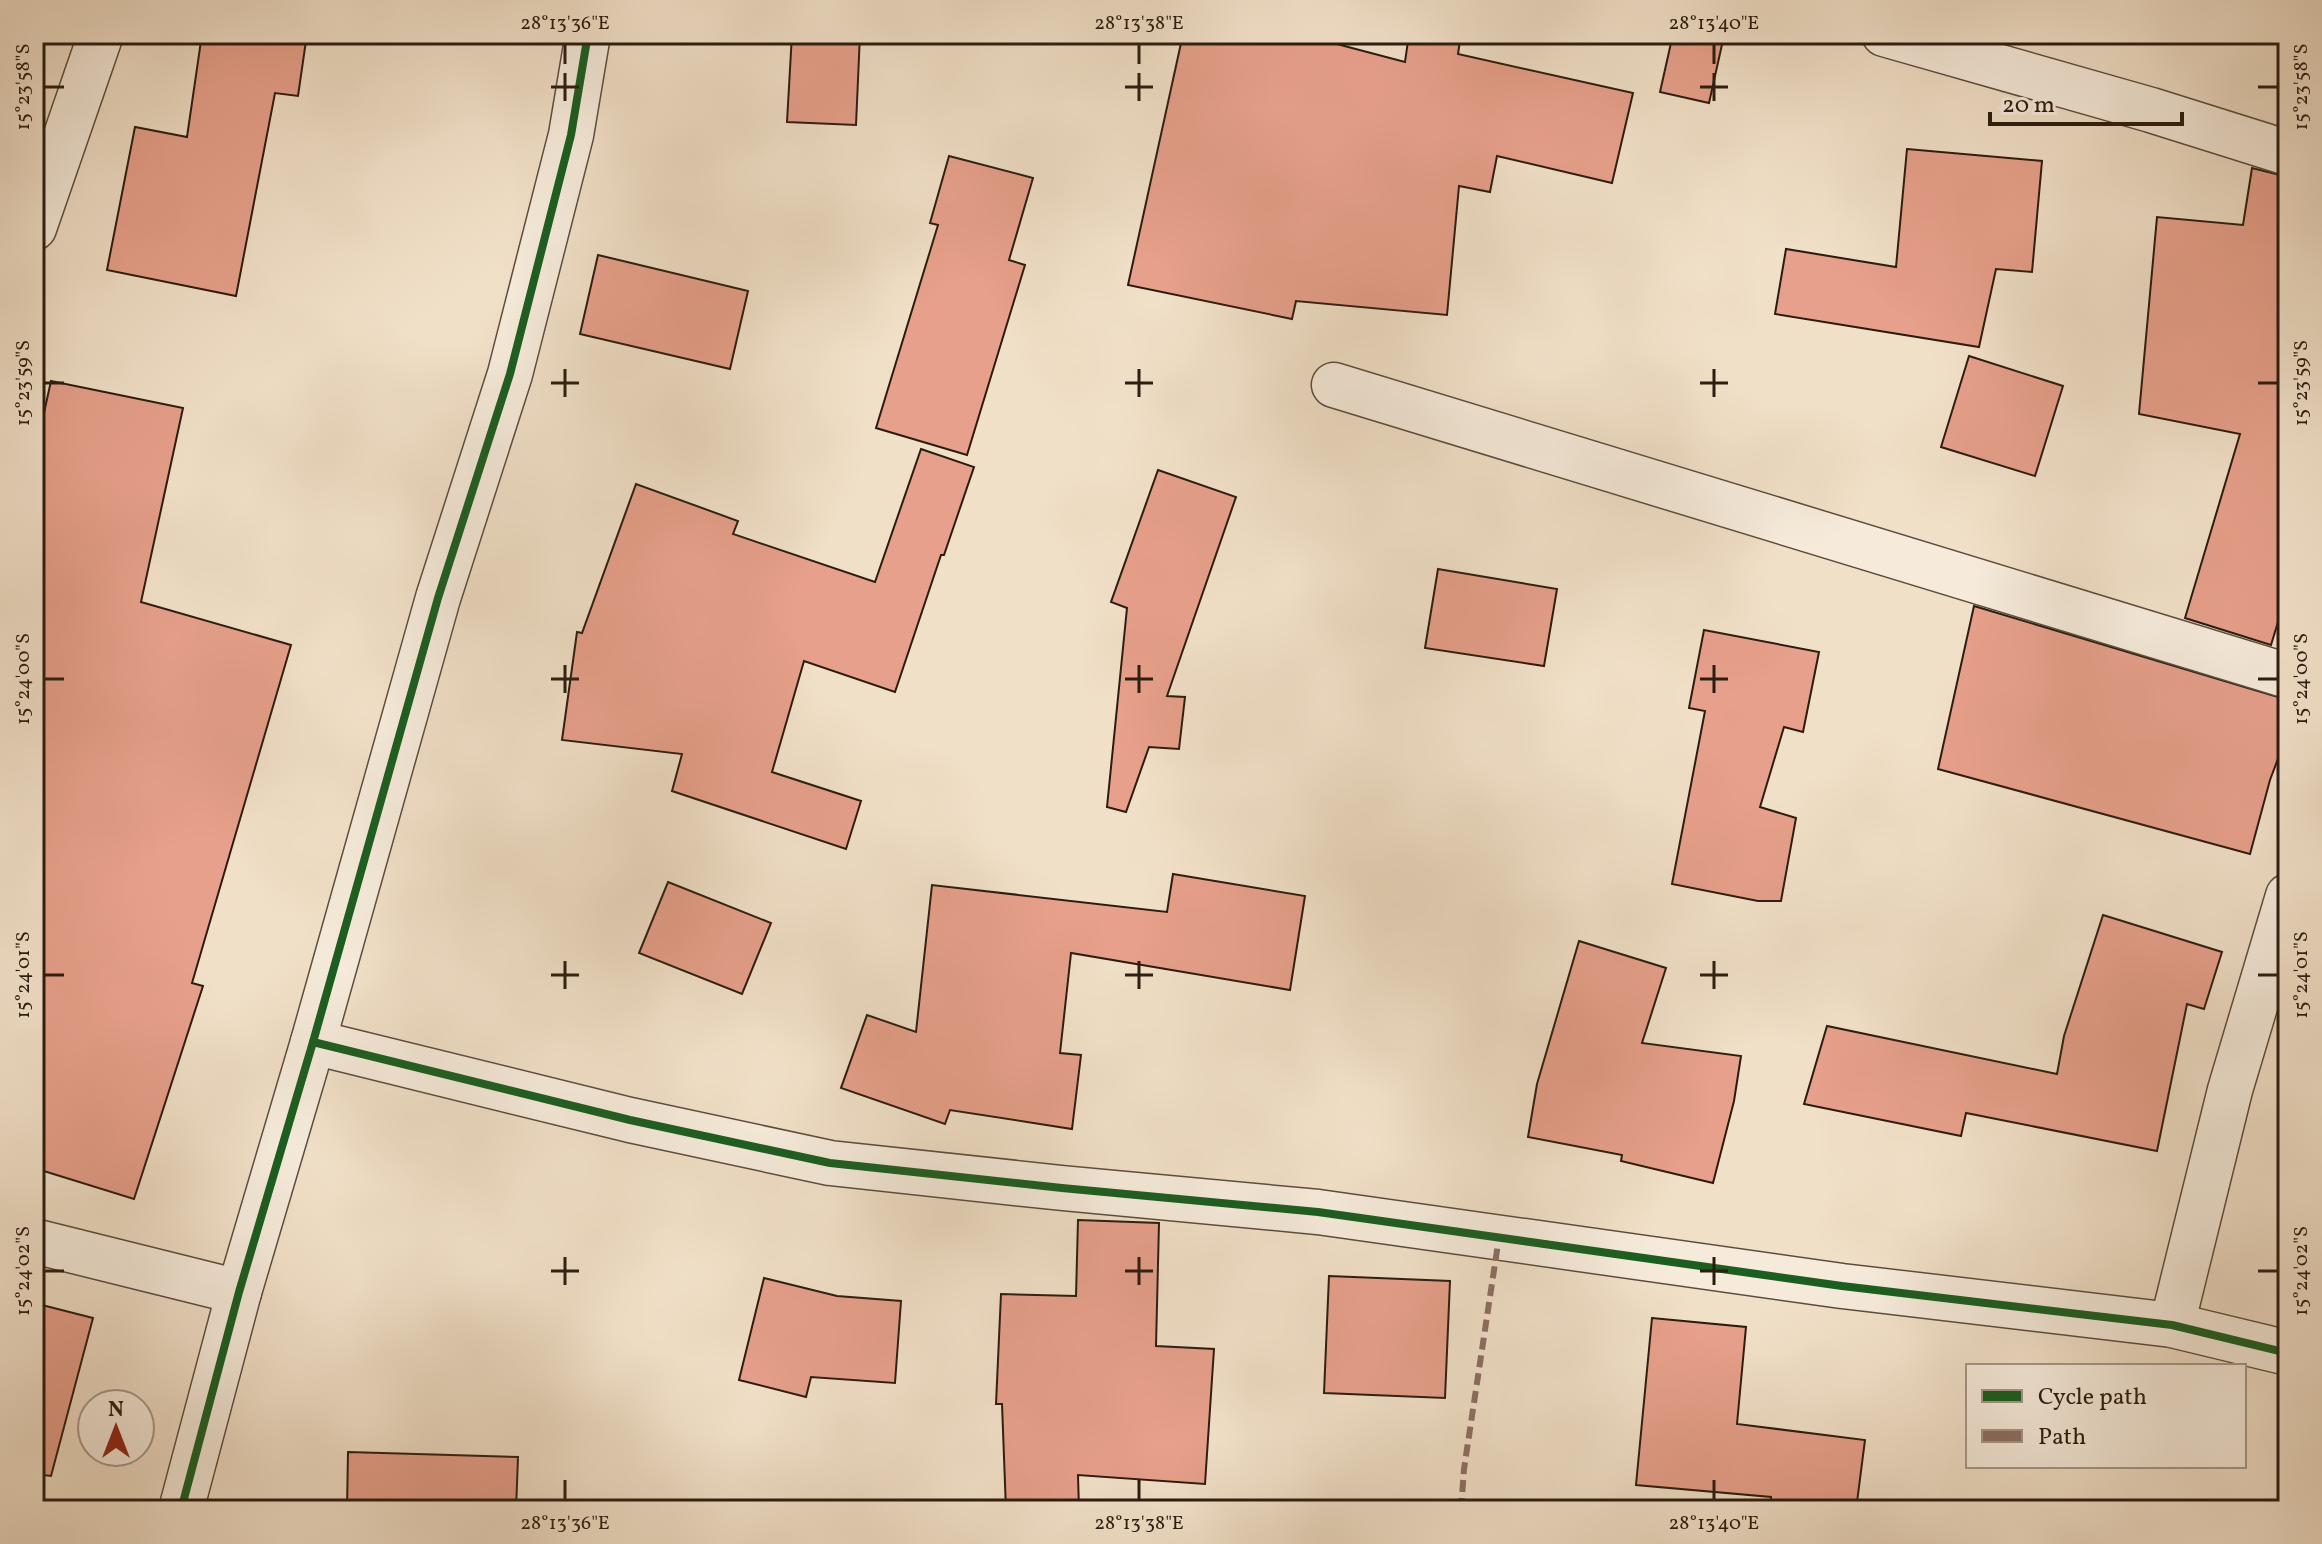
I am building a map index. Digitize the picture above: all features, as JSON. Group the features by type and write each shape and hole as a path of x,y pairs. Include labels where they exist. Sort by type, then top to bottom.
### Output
{"street":[{"path":"34,228 101,34"},
{"path":"181,1510 239,1292 438,598 510,374 571,135 588,34"},
{"path":"1884,34 2151,110 2288,153"},
{"path":"1334,385 2288,676"},
{"path":"2172,1325 2230,1090 2288,896"},
{"path":"313,1042 630,1120 830,1163 1318,1212 1842,1286 2172,1325 2288,1353"},
{"path":"34,1241 239,1292"}],"building":[{"path":"202,34 307,34 298,96 275,93 236,296 107,270 135,127 187,137"},
{"path":"792,34 860,34 856,125 787,122"},
{"path":"1183,34 1299,34 1405,62 1409,34 1461,34 1458,54 1633,93 1612,183 1497,156 1490,192 1459,186 1447,315 1296,301 1292,319 1128,285"},
{"path":"1673,34 1696,34 1723,40 1709,103 1660,92"},
{"path":"1907,149 2042,161 2032,272 1996,269 1979,347 1775,314 1786,249 1896,267"},
{"path":"949,156 1033,178 1009,260 1025,265 967,455 876,428 938,225 930,223"},
{"path":"2252,168 2288,177 2288,589 2271,645 2185,618 2240,434 2139,414 2157,217 2243,225"},
{"path":"598,255 748,291 730,369 580,334"},
{"path":"1969,356 2063,386 2035,476 1941,447"},
{"path":"51,381 183,408 141,602 291,645 192,983 203,986 134,1199 34,1168 34,458"},
{"path":"921,449 974,467 895,692 804,661 772,772 861,801 846,849 672,791 682,754 562,740 577,632 582,633 636,484 738,521 733,534 875,582"},
{"path":"1158,470 1236,497 1167,696 1185,697 1179,749 1149,747 1126,812 1107,807 1127,608 1111,602"},
{"path":"1438,569 1557,589 1544,666 1425,648"},
{"path":"1974,606 2288,700 2288,732 2270,780 2250,854 1938,769"},
{"path":"1704,630 1819,652 1803,732 1784,727 1760,807 1796,818 1781,901 1758,901 1672,884 1705,711 1689,708"},
{"path":"1173,874 1305,896 1290,990 1071,953 1060,1053 1081,1055 1072,1129 950,1110 945,1124 841,1088 867,1015 916,1032 932,885 1167,912"},
{"path":"668,882 771,923 742,994 639,953"},
{"path":"2103,915 2222,952 2204,1009 2187,1004 2157,1151 1966,1113 1961,1136 1804,1104 1827,1026 2057,1074 2064,1036"},
{"path":"1579,941 1666,968 1642,1043 1741,1056 1734,1101 1713,1183 1621,1161 1622,1155 1528,1137 1537,1084"},
{"path":"1078,1220 1159,1223 1156,1346 1214,1349 1205,1484 1078,1475 1079,1510 1006,1510 1002,1404 996,1404 1001,1294 1076,1296"},
{"path":"1329,1276 1450,1281 1445,1398 1324,1393"},
{"path":"764,1278 837,1296 901,1301 895,1383 811,1377 806,1397 739,1380"},
{"path":"34,1303 93,1318 51,1476 34,1474"},
{"path":"1652,1318 1746,1327 1737,1424 1865,1440 1856,1510 1770,1510 1771,1497 1636,1485"},
{"path":"348,1452 518,1457 516,1510 347,1510"}],"marked path":[{"path":"1461,1510 1464,1469 1499,1237"}],"cycle path":[{"path":"181,1510 239,1292 438,598 510,374 571,135 588,34"},
{"path":"313,1042 630,1120 830,1163 1318,1212 1842,1286 2172,1325 2288,1353"}]}
